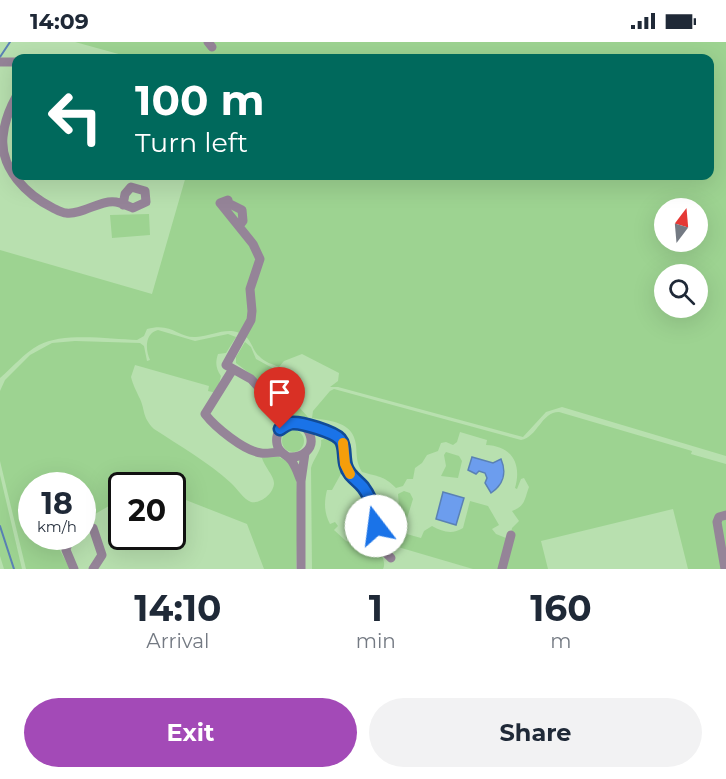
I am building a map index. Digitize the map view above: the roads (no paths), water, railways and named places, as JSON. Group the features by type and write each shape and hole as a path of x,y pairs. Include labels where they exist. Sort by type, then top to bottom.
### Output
{"street":[{"path":"12,106 3,137 5,161 12,172"},
{"path":"17,180 38,201 65,213 80,212 114,201 123,205"},
{"path":"226,204 258,251 260,259 250,289 251,320 205,414 212,424 237,442 259,452 285,454 295,458 305,453"},
{"path":"229,367 250,379 292,423 324,429 334,434 343,444 348,471 362,486 373,506 376,538 382,550 391,558"},
{"path":"273,404 278,447 296,467 301,481"},
{"path":"259,452 292,423"},
{"path":"302,426 309,433 310,444"},
{"path":"301,569 301,481 305,453 317,437 334,434"},
{"path":"725,569 717,522 719,517 726,515"},
{"path":"502,569 511,535"},
{"path":"93,569 102,555 96,537"},
{"path":"66,550 74,569"}],"water":[{"path":"472,457 493,463 501,459 504,469 503,478 491,493 485,483 487,478 485,473 479,471 476,474 468,470"},
{"path":"443,492 464,498 456,525 436,519"}],"waterway":[{"path":"0,57 10,42"},
{"path":"0,526 14,569"}]}
